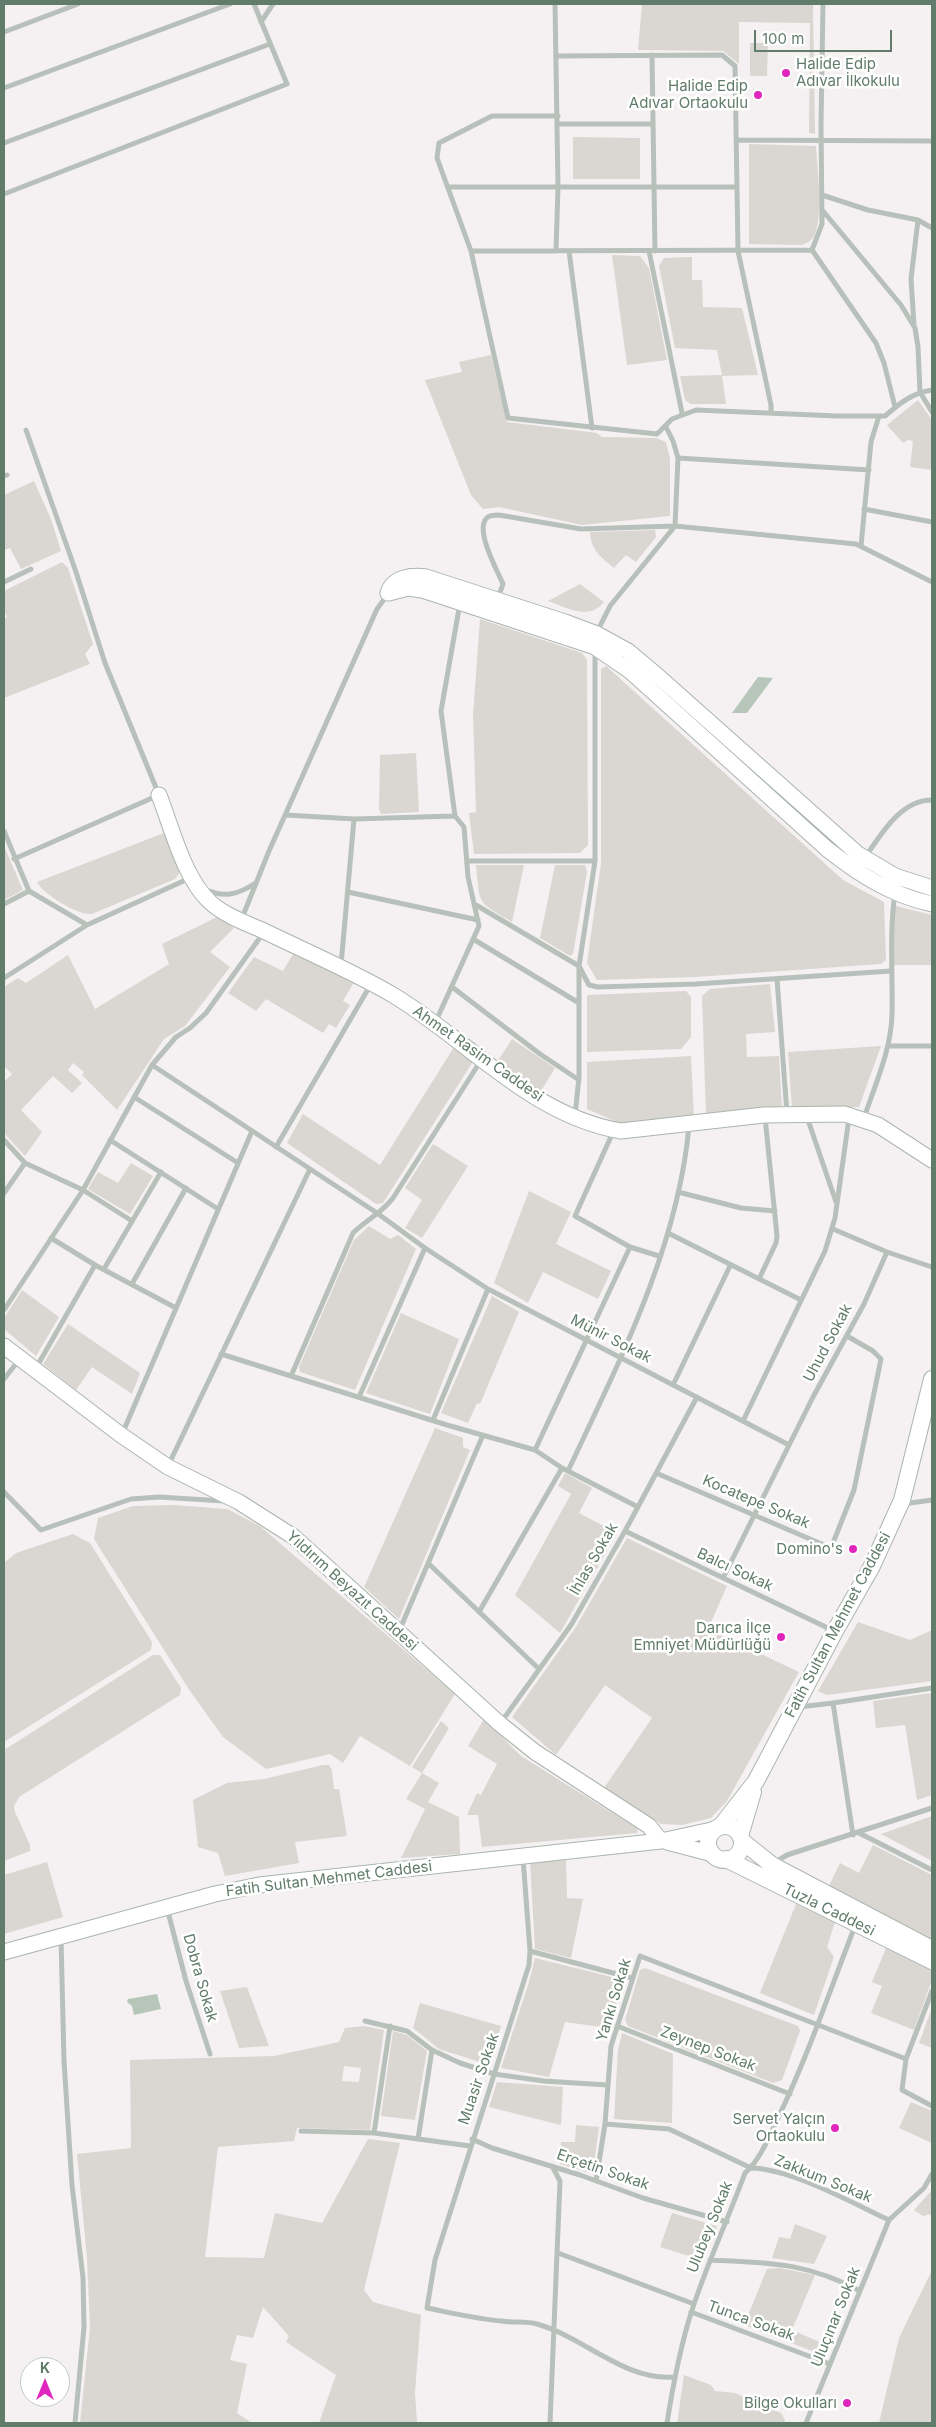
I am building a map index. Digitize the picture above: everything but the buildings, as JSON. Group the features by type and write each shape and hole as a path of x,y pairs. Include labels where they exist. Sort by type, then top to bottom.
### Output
{"main road":[{"name":"Fatih Sultan Mehmet Caddesi","path":"718,1827 756,1781 835,1631 872,1566 900,1504 932,1380"},
{"path":"741,1839 732,1827 718,1827 708,1841 719,1857 736,1856 741,1839 756,1781"},
{"name":"Tuzla Caddesi","path":"741,1839 772,1865 932,1961"},
{"name":"Tuzla Caddesi","path":"719,1857 932,1949"}],"street":[{"path":"4,32 78,4"},
{"path":"4,88 230,4"},
{"path":"4,194 287,84 254,4"},
{"path":"262,22 273,4"},
{"path":"555,4 558,116 556,251"},
{"path":"812,250 822,224 823,212 821,139 822,4"},
{"path":"4,143 270,44"},
{"path":"652,55 654,186 652,251 682,414"},
{"path":"556,56 722,55 735,66 738,251 771,405 771,414"},
{"path":"558,116 492,116 439,143 437,158 471,251 508,418 657,434 672,419 696,410 771,414 885,416 905,399 920,392 932,390"},
{"path":"558,124 653,124"},
{"path":"737,140 932,141"},
{"path":"448,187 737,186"},
{"path":"822,195 868,210 918,220 932,228"},
{"path":"823,212 901,305 915,328"},
{"path":"918,220 911,279 918,347 920,392 932,412"},
{"path":"471,251 812,250"},
{"path":"812,250 876,343 884,363 895,407"},
{"path":"569,251 592,428"},
{"path":"861,546 871,442 879,416"},
{"path":"575,1116 579,1080 579,966 595,861 596,640 610,606 675,526 678,458 666,427"},
{"path":"14,859 159,795 105,663 76,572 26,430"},
{"path":"678,458 869,470"},
{"path":"864,509 932,522"},
{"path":"498,599 503,584 482,534 483,522 488,516 499,515 582,529 675,526 861,546 932,582"},
{"path":"4,582 31,569"},
{"path":"241,921 254,884 377,609 392,585 398,580 421,576 498,599 596,640 628,651 836,836 864,858 895,876 932,888"},
{"path":"388,594 413,588 460,603 596,640 858,874 895,893 932,904"},
{"path":"434,1024 479,926 467,861 464,827 455,816 441,711 460,603"},
{"name":"Ahmet Rasim Caddesi","path":"159,795 194,882 211,903 241,921 393,995 533,1095 575,1116 614,1130 690,1124 764,1115 857,1116 893,1133 932,1160"},
{"path":"864,858 888,825 912,804 920,800 932,800"},
{"path":"286,815 354,819 455,816"},
{"path":"341,969 354,819"},
{"path":"4,831 14,859 29,891 87,925"},
{"path":"467,861 595,861"},
{"path":"4,978 87,925 194,882 214,893 238,894 254,884"},
{"path":"4,904 29,891"},
{"path":"348,892 478,920"},
{"path":"743,1421 801,1300 816,1273 833,1228 857,1116 888,1046 892,1016 891,971 895,893"},
{"path":"476,905 579,966 589,985 598,987 696,984 891,971"},
{"path":"4,1310 82,1190 152,1066 176,1037 190,1028 206,1013 265,932"},
{"path":"473,939 579,1003"},
{"path":"777,979 787,1114"},
{"path":"276,1147 371,984"},
{"path":"452,987 540,1054 579,1080"},
{"path":"888,1046 932,1046"},
{"path":"291,1376 353,1232 385,1209 482,1059"},
{"name":"Münir Sokak","path":"152,1066 377,1213 425,1248 488,1289 789,1445"},
{"path":"134,1097 238,1163"},
{"path":"806,1114 837,1204"},
{"path":"759,1279 776,1243 775,1211 764,1115"},
{"path":"568,1471 647,1295 668,1233 687,1150 690,1124"},
{"path":"614,1130 575,1216 630,1247 660,1256"},
{"path":"121,1435 252,1131"},
{"path":"4,1140 25,1163 82,1190 132,1221"},
{"path":"110,1140 218,1208"},
{"path":"4,1193 25,1163"},
{"path":"168,1467 310,1169"},
{"path":"104,1269 161,1172"},
{"path":"132,1284 186,1188"},
{"path":"678,1192 741,1208 775,1211"},
{"path":"833,1228 887,1252 932,1267"},
{"path":"668,1233 730,1266 801,1300"},
{"path":"51,1238 95,1265 176,1308"},
{"path":"535,1450 588,1341 630,1247"},
{"path":"359,1397 425,1248"},
{"name":"Uhud Sokak","path":"789,1445 847,1336 887,1252"},
{"path":"35,1371 95,1265"},
{"path":"673,1385 730,1266"},
{"path":"433,1420 488,1289"},
{"name":"Kocatepe Sokak","path":"656,1474 831,1548 854,1490 881,1359 873,1351 847,1336"},
{"name":"Yıldırım Beyazıt Caddesi","path":"4,1346 121,1435 168,1467 238,1502 294,1537 500,1724 535,1752 582,1785 649,1826 661,1841"},
{"path":"221,1354 535,1450 562,1468 638,1507"},
{"path":"4,1379 20,1360"},
{"name":"İhlas Sokak","path":"500,1724 571,1625 625,1531 697,1397"},
{"path":"399,1632 483,1435"},
{"path":"723,1578 789,1445"},
{"path":"479,1612 562,1468"},
{"path":"4,1492 41,1530 131,1500 177,1498 238,1502"},
{"path":"900,1504 932,1500"},
{"name":"Balcı Sokak","path":"625,1531 835,1631"},
{"path":"428,1563 539,1669"},
{"path":"794,1708 932,1688"},
{"path":"833,1703 856,1834"},
{"path":"772,1865 787,1855 932,1808"},
{"name":"Fatih Sultan Mehmet Caddesi","path":"4,1952 215,1894 259,1885 661,1841 718,1827"},
{"path":"856,1834 932,1870"},
{"name":"Fatih Sultan Mehmet Caddesi","path":"661,1841 719,1857"},
{"name":"Muasir Sokak","path":"523,1855 530,1951 525,1980 472,2139 435,2260 427,2308 496,2320 537,2324 554,2332"},
{"name":"Dobra Sokak","path":"167,1908 186,1981 210,2054"},
{"name":"Ulubey Sokak","path":"668,2423 674,2378 691,2312 710,2260 745,2174 751,2168 767,2141 790,2094 858,1916"},
{"path":"61,1935 64,2061 72,2185 84,2278 83,2337 75,2423"},
{"path":"530,1951 632,1978"},
{"name":"Yankı Sokak","path":"596,2180 605,2124 611,2046 640,1956 817,2024"},
{"path":"932,1991 906,2059 902,2090 932,2106"},
{"path":"364,2021 407,2031 432,2050 460,2063 494,2074 544,2082 607,2085"},
{"path":"817,2024 906,2059"},
{"path":"374,2134 390,2026"},
{"name":"Zeynep Sokak","path":"617,2026 790,2094"},
{"path":"418,2139 432,2050"},
{"name":"Zakkum Sokak","path":"605,2124 669,2128 676,2134 751,2168 766,2168 804,2181 889,2220"},
{"path":"301,2131 374,2134 470,2146"},
{"name":"Erçetin Sokak","path":"472,2139 492,2148 596,2180 642,2198 727,2222"},
{"path":"550,2423 560,2181 552,2166"},
{"path":"889,2220 924,2188 932,2174"},
{"name":"Uluçınar Sokak","path":"806,2423 889,2220"},
{"path":"558,2253 694,2304"},
{"path":"710,2260 773,2263 813,2270 835,2278 860,2291"},
{"name":"Tunca Sokak","path":"691,2312 830,2364"},
{"path":"554,2332 642,2375 674,2378"}],"shaded area":[{"path":"642,4 813,4 815,134 809,133 810,23 739,22 739,64 723,51 638,50"},
{"path":"750,43 768,43 767,76 750,76"},
{"path":"573,137 640,138 640,179 573,179"},
{"path":"749,144 816,146 819,216 814,236 807,243 802,245 749,244"},
{"path":"612,255 640,256 649,268 667,360 627,365"},
{"path":"692,257 692,280 702,280 703,307 742,308 758,375 722,376 726,404 691,404 685,400 680,376 722,375 717,350 675,348 659,266 664,258"},
{"path":"491,355 507,422 597,433 602,437 656,438 666,442 670,459 670,516 582,525 499,507 483,509 471,495 425,380 462,372 459,362"},
{"path":"918,400 932,420 932,470 910,467 913,441 908,440 903,443 887,425"},
{"path":"34,481 51,519 61,551 21,569 10,548 4,550 4,495"},
{"path":"655,530 656,537 636,562 626,555 614,568 595,549 590,532"},
{"path":"62,562 68,568 93,644 85,654 90,664 4,698 4,619 7,617 4,610 4,591"},
{"path":"580,584 604,602 598,608 585,612 548,601"},
{"path":"480,619 582,653 587,660 588,845 580,853 474,854 469,813 476,812 473,715"},
{"path":"606,666 843,880 884,902 886,960 881,964 696,977 597,980 587,963 601,863 601,669"},
{"path":"758,677 773,678 747,713 732,713"},
{"path":"416,753 419,812 381,814 379,809 380,755"},
{"path":"164,833 180,872 175,879 92,914 70,908 46,893 37,882"},
{"path":"4,846 23,890 4,900"},
{"path":"476,865 524,865 512,922 486,906 482,901 478,888"},
{"path":"555,865 585,865 587,872 573,954 570,956 540,938"},
{"path":"896,906 932,915 932,965 894,965 893,913"},
{"path":"217,917 234,928 210,952 230,967 185,1026 164,1039 117,1110 82,1075 84,1072 73,1063 68,1070 82,1083 72,1093 53,1076 21,1110 42,1132 25,1156 4,1133 4,1082 12,1074 4,1066 4,987 18,978 26,983 68,955 95,1009 169,964 162,944"},
{"path":"293,954 354,982 343,1001 350,1005 336,1028 329,1024 323,1033 266,999 256,1011 228,993 254,957 283,971"},
{"path":"770,984 775,1032 746,1034 747,1057 779,1056 782,1109 706,1116 702,996 710,989"},
{"path":"686,991 691,997 691,1037 681,1049 587,1052 587,995"},
{"path":"512,1039 555,1068 541,1091 497,1062"},
{"path":"881,1046 859,1107 792,1108 788,1052"},
{"path":"454,1047 474,1060 383,1203 376,1204 287,1143 303,1114 380,1165"},
{"path":"691,1056 694,1118 619,1123 587,1109 587,1062"},
{"path":"433,1144 468,1166 422,1238 405,1228 422,1200 405,1188"},
{"path":"131,1163 153,1176 130,1214 88,1189 98,1172 118,1183"},
{"path":"529,1191 571,1212 556,1244 611,1271 598,1299 543,1272 528,1303 494,1283"},
{"path":"369,1226 390,1239 398,1235 416,1249 355,1390 300,1372 299,1367 354,1240"},
{"path":"22,1290 59,1317 36,1356 4,1329 4,1318"},
{"path":"492,1296 519,1312 480,1404 477,1403 468,1423 441,1413"},
{"path":"401,1313 459,1339 430,1414 366,1393"},
{"path":"68,1324 140,1373 132,1394 92,1367 76,1390 43,1364"},
{"path":"435,1428 463,1438 463,1447 470,1450 399,1619 364,1587"},
{"path":"565,1473 592,1488 579,1513 617,1533 560,1633 515,1595 571,1494 558,1486"},
{"path":"174,1505 227,1509 260,1526 455,1694 410,1766 360,1736 343,1763 330,1754 266,1769 223,1737 190,1691 94,1539 98,1518 133,1506"},
{"path":"73,1534 90,1543 152,1642 151,1650 4,1742 4,1563 16,1553"},
{"path":"627,1538 727,1586 708,1629 799,1672 727,1801 711,1818 682,1825 661,1824 604,1788 652,1718 605,1685 556,1755 512,1717 576,1627"},
{"path":"858,1622 910,1640 932,1630 932,1681 827,1695 818,1691"},
{"path":"153,1655 160,1655 181,1688 180,1695 19,1797 14,1806 15,1812 30,1845 30,1851 4,1861 4,1750"},
{"path":"932,1693 932,1795 917,1800 905,1725 876,1728 873,1701"},
{"path":"484,1719 521,1756 638,1829 637,1833 482,1847 478,1815 467,1815 477,1793 481,1795 497,1764 468,1746"},
{"path":"441,1721 449,1728 422,1773 412,1767"},
{"path":"329,1765 332,1770 334,1789 339,1789 347,1836 295,1842 299,1863 225,1876 218,1853 198,1847 193,1800 227,1783 264,1779"},
{"path":"422,1773 439,1783 428,1802 459,1817 460,1854 401,1858 425,1809 406,1799"},
{"path":"932,1816 932,1861 881,1834"},
{"path":"873,1845 932,1875 932,1941 828,1888 840,1863 859,1873"},
{"path":"566,1859 567,1898 583,1899 571,1958 535,1949 530,1861"},
{"path":"47,1862 63,1917 4,1934 4,1875"},
{"path":"796,1904 835,1922 827,1947 834,1957 814,2015 760,1993"},
{"path":"886,1948 932,1969 932,1980 914,2030 871,2013 882,1986 872,1982"},
{"path":"535,1958 624,1980 609,2028 565,2022 549,2077 501,2068"},
{"path":"645,1968 798,2026 800,2031 782,2080 773,2083 628,2026 625,2020 640,1970"},
{"path":"247,1987 269,2046 239,2048 220,1991"},
{"path":"157,1994 161,2009 134,2015 132,2006 127,2002 128,1999"},
{"path":"420,2003 501,2026 489,2065 439,2049 413,2028"},
{"path":"932,2008 932,2048 919,2043"},
{"path":"364,2026 384,2030 370,2130 297,2128 294,2141 218,2147 205,2257 264,2258 275,2213 322,2223 368,2139 400,2143 364,2290 373,2302 421,2315 415,2392 417,2423 319,2423 336,2375 286,2342 289,2336 263,2307 253,2338 237,2335 230,2360 247,2364 237,2413 252,2423 80,2423 90,2328 87,2258 77,2154 131,2148 130,2060 274,2056 339,2042 345,2028","holes":["344,2066 361,2068 359,2082 342,2081"]},
{"path":"393,2031 407,2035 427,2051 415,2120 381,2116"},
{"path":"622,2033 673,2054 672,2123 614,2119 618,2050"},
{"path":"497,2082 563,2087 561,2125 489,2107"},
{"path":"911,2102 932,2111 932,2143 899,2128"},
{"path":"576,2125 599,2127 593,2171 589,2173 560,2164 561,2142 575,2142"},
{"path":"932,2190 932,2214 923,2216 914,2210"},
{"path":"672,2213 717,2226 702,2260 660,2247"},
{"path":"795,2224 827,2236 814,2264 772,2258 779,2237 790,2239"},
{"path":"780,2268 815,2275 792,2330 822,2343 820,2354 744,2325 767,2269"},
{"path":"932,2270 932,2423 879,2423 899,2338"},
{"path":"684,2375 711,2385 715,2391 735,2393 781,2413 785,2420 784,2423 677,2423"}],"place":[{"name":"Halide Edip Adıvar İlkokulu","path":"786,73"},
{"name":"Halide Edip Adıvar Ortaokulu","path":"758,95"},
{"name":"Domino's","path":"853,1549"},
{"name":"Darıca İlçe Emniyet Müdürlüğü","path":"781,1637"},
{"name":"Servet Yalçın Ortaokulu","path":"835,2128"},
{"name":"Bilge Okulları","path":"847,2403"}]}
